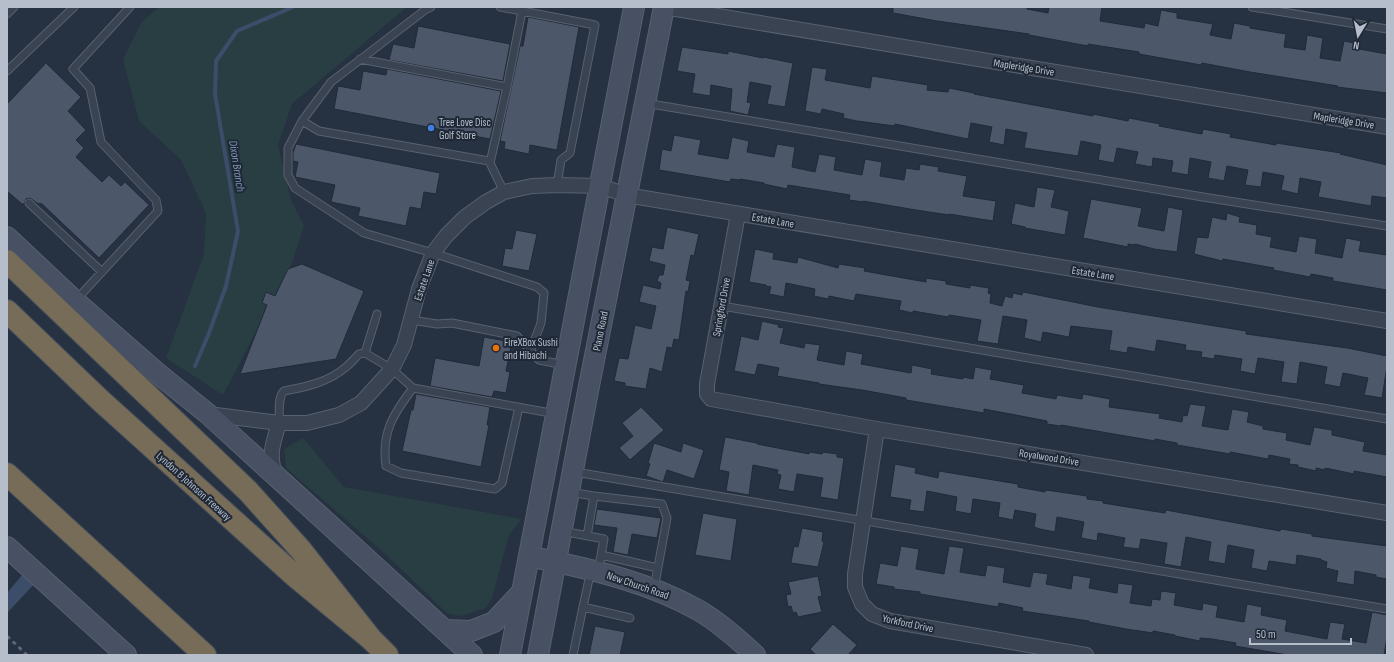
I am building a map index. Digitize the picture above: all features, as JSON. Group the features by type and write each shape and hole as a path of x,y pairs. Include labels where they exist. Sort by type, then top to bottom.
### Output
{"highway":[{"path":"7,261 248,491 300,549 371,639"},
{"name":"Lyndon B Johnson Freeway","path":"7,311 100,400 284,566 371,639 387,655"},
{"path":"7,474 205,655"}],"main road":[{"path":"510,655 570,336 601,186 634,7"},
{"name":"Plano Road","path":"538,655 568,492 663,7"},
{"path":"7,236 75,301 156,372 208,414 454,641 472,655"},
{"path":"570,336 580,342 583,352 580,380 582,385 588,390"},
{"path":"7,547 126,655"},
{"name":"New Church Road","path":"528,557 555,562 597,566 654,589 699,610 722,626 755,655"},
{"path":"454,641 471,631 494,622 521,593"}],"street":[{"name":"Mapleridge Drive","path":"663,7 1387,127"},
{"name":"Estate Lane","path":"208,414 280,423 307,423 339,415 361,402 392,369 404,346 419,289 433,253 446,236 465,217 486,202 504,192 532,186 601,186 626,195 1387,321"},
{"name":"Springford Drive","path":"711,399 707,394 707,384 738,214"},
{"name":"Royalwood Drive","path":"711,399 877,429 1387,513"},
{"path":"275,476 271,459 271,449 280,423"},
{"name":"Yorkford Drive","path":"877,429 855,574 855,587 862,604 872,614 890,621 1086,655"}],"lane":[{"path":"7,14 14,7"},
{"path":"7,71 74,7"},
{"path":"75,301 158,211 156,200 101,142 90,88 72,69 130,7"},
{"path":"431,7 424,10 331,82 302,122 288,148 288,175 295,188 364,233 433,253 537,287 544,293 541,323 530,352"},
{"path":"500,7 595,25 570,153 561,160 557,185"},
{"path":"1252,7 1387,29"},
{"path":"490,163 522,11"},
{"path":"360,59 507,88"},
{"path":"645,103 1204,197 1387,226"},
{"path":"302,122 319,131 489,161 504,192"},
{"path":"29,203 102,272"},
{"path":"722,306 1387,419"},
{"path":"365,353 377,314"},
{"path":"411,320 437,324 452,323 517,336 530,352 539,360 565,365"},
{"path":"280,423 280,399 281,394 284,391 323,381 337,374 359,354 365,353 392,369 413,388 556,414"},
{"path":"413,388 398,407 390,421 384,453 386,466 401,473 495,489 502,483 519,407"},
{"path":"572,472 1387,609"},
{"path":"568,492 662,504 668,518 654,589"},
{"path":"587,536 594,496"},
{"path":"561,531 604,539 597,566 583,607 573,655"},
{"path":"597,566 658,568"},
{"path":"583,607 630,618"}],"green space":[{"path":"159,7 407,7 292,104 278,145 291,200 304,226 292,263 223,395 166,358 204,254 206,213 181,160 139,121 123,59 141,23"},
{"path":"303,438 344,487 522,519 509,535 492,598 486,608 461,616 448,614 382,551 286,468 284,449"}],"water":[{"path":"28,568 39,579 7,613 7,593"}],"building":[{"path":"893,7 1027,7 1027,9 1048,13 1049,7 1102,7 1100,21 1144,28 1145,23 1158,26 1161,10 1177,13 1177,18 1213,24 1210,35 1231,39 1234,23 1250,26 1250,28 1286,34 1284,47 1305,50 1307,35 1323,38 1320,58 1340,61 1344,41 1360,44 1359,49 1387,54 1387,93 1337,87 1338,86 1202,63 1201,65 1167,59 1139,54 1139,52 1088,44 1088,46 1029,34 937,21 893,13"},
{"path":"528,17 579,27 557,150 530,145 529,154 504,149 505,142 500,141 520,46 523,46"},
{"path":"418,26 510,44 503,81 389,60 393,44 414,48"},
{"path":"682,47 728,54 728,51 793,63 785,107 767,104 771,86 750,82 747,102 751,103 748,115 730,111 732,89 711,85 710,96 692,93 695,74 677,71"},
{"path":"46,63 81,97 68,111 86,130 76,140 84,148 76,157 102,182 109,175 121,186 125,182 149,205 99,258 42,204 37,203 30,198 26,199 24,204 22,204 7,191 7,104"},
{"path":"812,67 827,69 825,80 870,88 872,76 928,85 927,90 948,92 949,88 1093,116 1093,114 1128,121 1129,118 1160,124 1159,126 1202,134 1203,129 1231,134 1230,137 1276,145 1276,143 1341,153 1340,154 1387,165 1387,198 1372,196 1371,206 1318,197 1321,182 1300,178 1298,194 1281,190 1284,176 1263,172 1261,187 1245,185 1248,170 1227,166 1224,181 1208,178 1211,162 1190,158 1188,175 1171,172 1173,161 1153,158 1152,167 1135,164 1138,152 1117,148 1114,163 1098,160 1101,145 1081,141 1078,156 1024,148 1027,133 1006,129 1004,145 989,142 992,127 971,123 968,139 895,124 895,126 857,121 843,118 844,114 822,109 821,114 805,111"},
{"path":"387,69 501,91 490,139 334,109 338,86 360,90 363,71 386,75"},
{"path":"674,135 701,140 698,154 728,159 732,137 749,141 747,152 774,157 777,144 795,147 792,167 815,172 819,154 836,157 834,170 862,175 865,159 882,162 880,176 904,180 906,168 919,170 920,164 939,167 938,171 967,176 963,196 996,201 993,221 849,200 850,195 788,185 787,189 740,179 731,179 730,182 659,170 662,149 671,151"},
{"path":"296,144 440,173 436,194 424,192 421,209 410,207 406,226 358,216 360,208 331,202 335,185 295,177 298,162 293,161 293,153"},
{"path":"1037,187 1055,190 1051,207 1069,211 1065,235 1011,224 1015,203 1034,207"},
{"path":"1091,199 1142,208 1138,226 1164,231 1168,207 1183,210 1177,252 1154,249 1135,244 1128,244 1128,247 1083,238"},
{"path":"1227,213 1240,217 1239,222 1257,225 1256,234 1272,237 1270,247 1296,252 1299,236 1317,239 1315,253 1342,258 1346,238 1361,241 1359,251 1387,255 1387,290 1333,281 1333,278 1311,274 1310,277 1273,270 1274,268 1223,259 1222,261 1194,254 1197,237 1208,238 1212,217 1226,220"},
{"path":"667,227 699,234 694,256 691,255 686,280 690,281 688,292 686,291 679,340 674,339 672,348 667,347 662,372 650,368 646,389 625,386 625,383 614,381 619,358 628,359 635,325 651,329 656,306 639,302 643,285 660,289 661,283 657,281 659,275 663,275 665,265 649,261 652,247 663,249"},
{"path":"516,230 537,234 529,271 502,266 505,248 512,249"},
{"path":"755,249 774,253 773,259 797,263 798,257 838,268 839,264 865,268 864,271 926,282 926,278 946,281 946,284 970,288 970,285 989,288 988,293 991,294 990,303 1002,306 1005,296 1012,298 1013,293 1022,295 1023,292 1098,307 1246,331 1246,334 1347,348 1387,356 1382,398 1364,395 1368,378 1343,373 1340,387 1324,384 1327,367 1300,362 1297,384 1281,382 1284,362 1258,358 1255,374 1240,371 1242,359 1215,355 1214,359 1201,357 1202,352 1185,350 1186,345 1157,340 1155,352 1128,347 1127,353 1109,350 1112,331 1071,326 1069,337 1043,332 1041,342 1024,338 1027,320 1003,316 998,344 977,341 981,320 949,315 948,317 913,311 913,313 899,310 901,301 856,294 854,301 829,296 828,299 814,296 815,289 786,283 784,297 769,294 771,287 749,282"},
{"path":"302,264 364,291 336,359 240,374 267,305 262,303 266,292 275,296 288,269"},
{"path":"762,321 779,325 778,327 784,328 780,343 804,348 805,343 820,345 817,360 844,365 846,351 863,354 861,364 911,373 912,365 932,369 931,374 963,379 963,377 973,379 975,367 992,370 990,379 1024,385 1022,393 1056,399 1057,395 1082,399 1083,394 1110,399 1109,407 1160,414 1159,418 1182,422 1183,415 1187,416 1190,404 1206,406 1202,426 1228,430 1232,409 1249,412 1247,422 1263,426 1263,429 1287,433 1286,440 1310,445 1314,427 1332,430 1332,435 1365,442 1363,451 1387,455 1387,477 1354,471 1354,474 1325,468 1325,470 1316,468 1316,471 1298,467 1298,465 1289,464 1290,459 1269,455 1268,459 1230,452 1230,454 1177,445 1177,443 1155,439 1155,441 1047,424 1047,421 984,409 984,413 906,400 906,398 777,376 779,368 758,364 755,375 734,371 741,336 758,340"},
{"path":"484,337 512,342 506,371 510,372 506,393 494,391 492,397 430,386 435,358 479,366"},
{"path":"416,394 490,407 487,425 489,425 481,467 402,451"},
{"path":"641,407 664,430 630,460 619,448 633,436 622,423"},
{"path":"725,437 809,454 809,452 822,454 823,452 837,454 837,457 844,458 838,500 820,497 823,478 797,474 794,492 778,489 781,475 777,474 778,470 753,465 749,495 726,491 729,472 719,470"},
{"path":"654,443 681,452 683,443 704,450 694,479 667,470 663,482 646,476"},
{"path":"895,464 916,468 915,473 938,478 939,471 1018,484 1018,487 1045,492 1046,490 1087,496 1087,499 1103,501 1103,503 1165,513 1166,510 1280,531 1281,529 1312,534 1312,536 1387,546 1387,579 1376,577 1376,575 1355,571 1354,585 1336,582 1338,571 1326,568 1327,562 1321,559 1297,555 1296,565 1269,561 1267,571 1251,568 1254,550 1228,545 1225,564 1208,561 1211,542 1186,537 1181,567 1164,564 1167,543 1141,539 1139,549 1123,547 1125,538 1098,533 1097,541 1081,538 1084,522 1057,517 1055,532 1040,529 1034,527 1036,514 1015,510 1013,520 998,517 1000,503 973,499 971,514 955,511 957,497 927,491 924,512 909,510 911,500 890,497"},
{"path":"597,509 661,518 657,538 632,534 628,555 613,552 617,528 594,525"},
{"path":"703,513 737,519 731,561 695,555"},
{"path":"802,528 823,532 822,541 824,542 818,567 791,563 794,546 798,547"},
{"path":"901,546 919,549 916,569 944,574 949,546 964,548 960,572 985,576 987,565 1005,568 1003,582 1030,587 1033,572 1048,574 1046,584 1071,589 1073,575 1091,578 1089,588 1117,593 1118,583 1133,585 1130,603 1151,606 1152,599 1160,600 1161,591 1176,593 1174,605 1202,610 1203,603 1218,606 1216,617 1244,622 1247,604 1262,607 1261,615 1287,620 1285,631 1327,639 1330,622 1345,624 1342,639 1366,643 1372,612 1387,615 1387,637 1384,655 1288,655 1235,646 1236,643 1200,638 1200,641 1153,631 1153,633 1126,629 1089,621 1022,611 1023,608 999,603 998,607 920,594 920,592 894,589 894,587 876,584 880,563 897,566"},
{"path":"818,576 822,596 818,597 822,612 798,617 796,612 793,613 791,606 788,607 786,595 791,594 788,582"},
{"path":"833,624 857,645 848,655 816,655 810,649"},
{"path":"595,626 625,632 620,655 589,655"}],"waterway":[{"name":"Dixon Branch","path":"195,366 226,286 238,231 215,94 216,61 237,31 293,7"}],"railway":[{"path":"7,636 27,655"}],"place":[{"name":"Tree Love Disc Golf Store","path":"431,128"},
{"name":"FireXBox Sushi and Hibachi","path":"496,348"}]}
